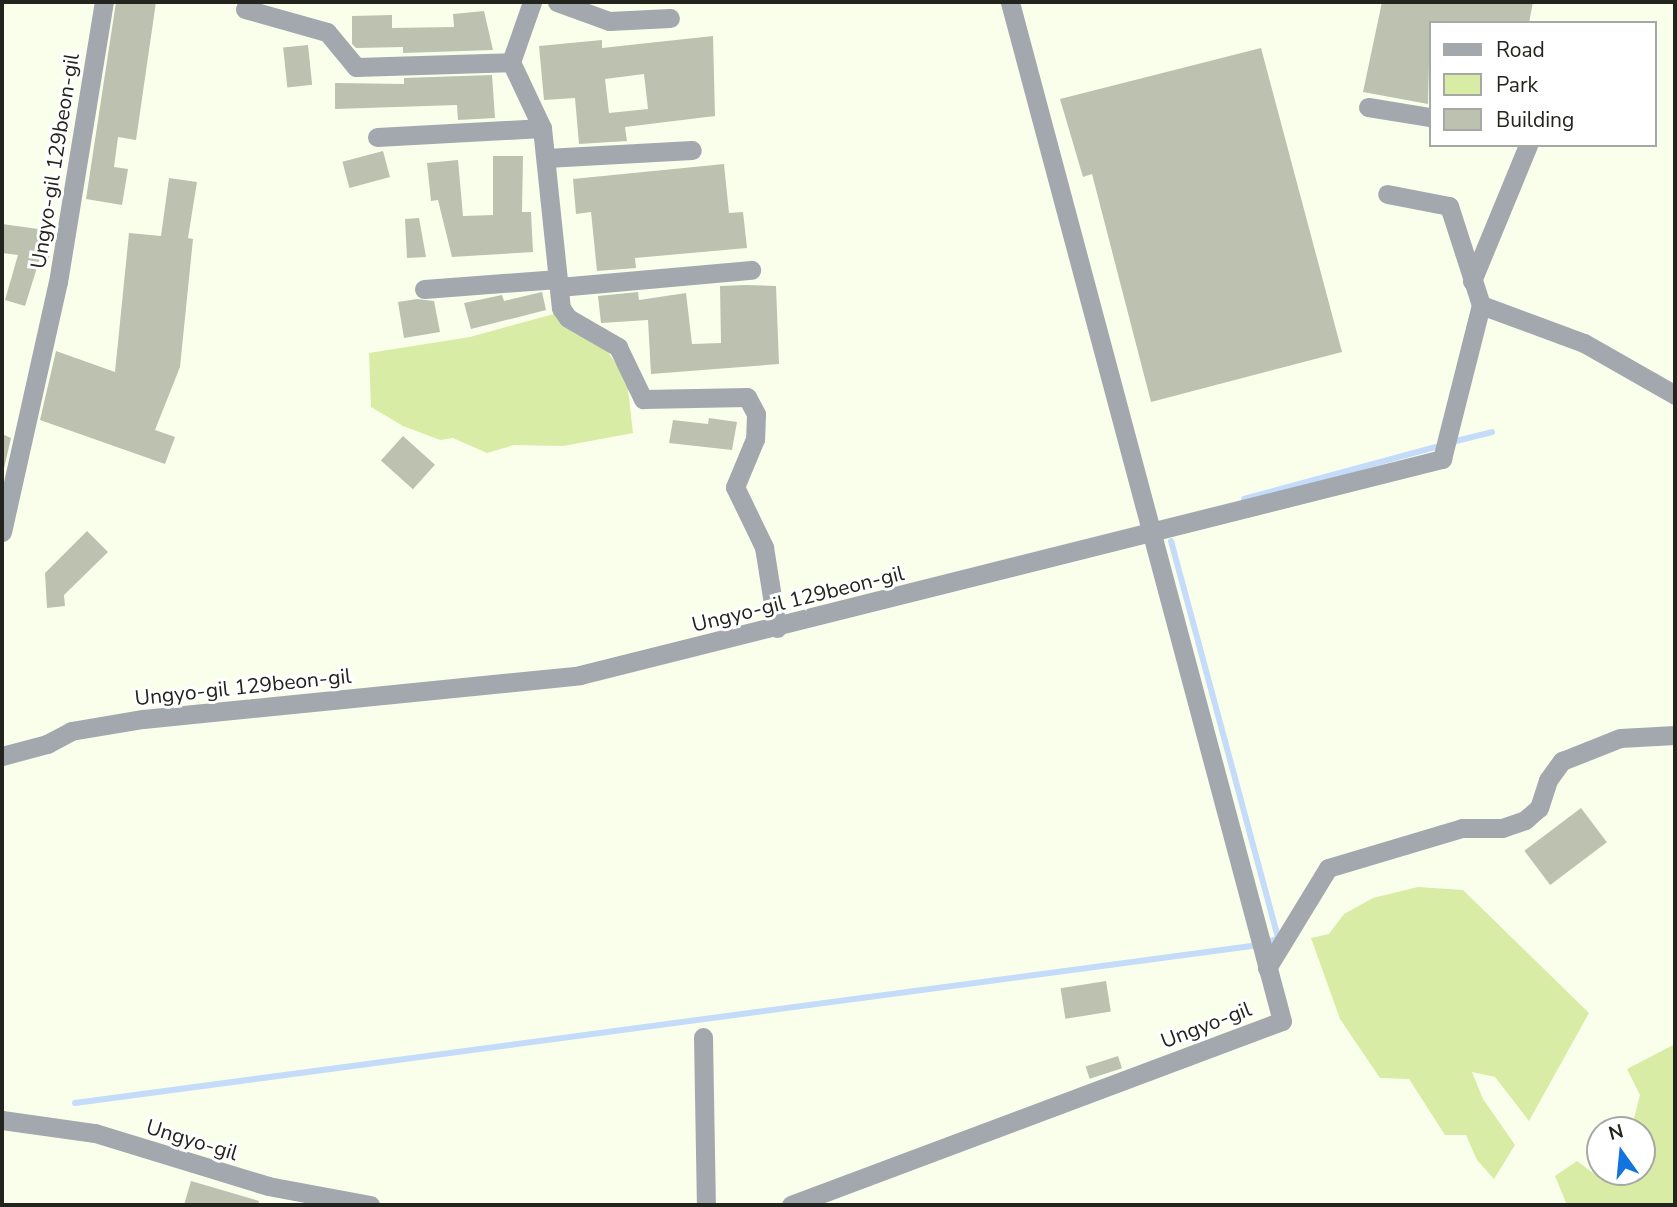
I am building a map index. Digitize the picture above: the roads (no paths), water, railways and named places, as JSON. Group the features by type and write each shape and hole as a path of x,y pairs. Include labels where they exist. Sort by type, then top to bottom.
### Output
{"street":[{"name":"Ungyo-gil 129beon-gil","path":"2,532 58,282 104,2"},
{"path":"532,2 511,62 542,128 561,308 568,318 618,347 643,399 747,397 756,414 755,439 735,487 764,547 777,628"},
{"path":"557,2 609,21 670,18"},
{"name":"Ungyo-gil","path":"791,1205 1282,1021 1154,532 1010,2"},
{"path":"245,9 327,32 356,67 511,62"},
{"path":"1368,107 1428,117"},
{"path":"377,137 542,128"},
{"path":"1472,281 1527,147"},
{"path":"545,158 692,150"},
{"path":"1387,194 1449,205 1481,305 1584,343 1675,395"},
{"path":"424,289 751,270"},
{"name":"Ungyo-gil 129beon-gil","path":"2,756 47,744 71,730 143,719 580,675 777,628 1442,459 1481,305"},
{"path":"1268,968 1328,868 1462,828 1502,828 1525,820 1539,808 1548,780 1562,761 1620,738 1675,735"},
{"path":"703,1037 706,1205"},
{"name":"Ungyo-gil","path":"2,1120 95,1133 268,1186 370,1205"}],"waterway":[{"path":"1456,441 1492,432"},
{"path":"1244,499 1435,447"},
{"path":"1171,541 1278,938 1271,941"},
{"path":"75,1103 1252,946"}]}
